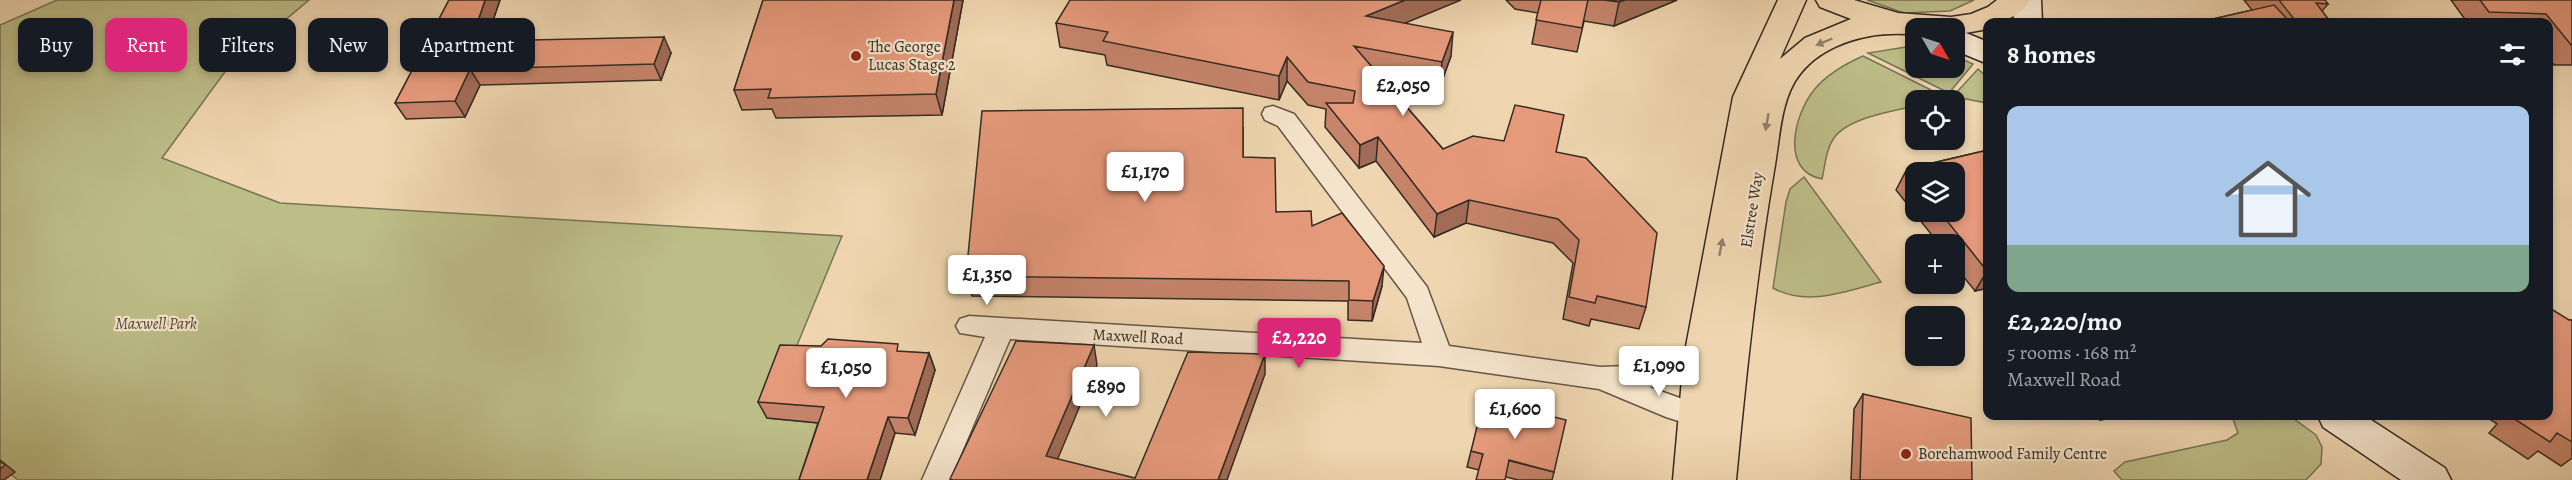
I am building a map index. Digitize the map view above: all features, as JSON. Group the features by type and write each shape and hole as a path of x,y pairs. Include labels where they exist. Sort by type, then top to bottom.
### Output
{"main road":[{"name":"Elstree Way","path":"1717,480 1702,357 1748,97 1792,0"},
{"path":"1830,0 1867,16 1905,25"},
{"path":"1986,18 2016,0"},
{"path":"2027,0 2028,18"},
{"path":"1965,24 1983,19"},
{"name":"Elstree Way","path":"1692,480 1709,420 1770,104 1788,69 1815,45 1858,27 1900,24"},
{"path":"1965,43 1983,52"},
{"path":"2342,420 2432,480"}],"street":[{"path":"1273,114 1286,120 1418,294 1439,355"},
{"name":"Maxwell Road","path":"969,326 1001,330 1439,355 1600,378 1654,376 1685,366 1702,357"},
{"path":"936,480 1001,330"},
{"name":"Maxwell Road","path":"1600,378 1709,420"}],"green space":[{"name":"Maxwell Park","path":"57,0 309,0 288,18 199,18 199,72 225,72 162,158 280,203 842,236 767,418 831,424 813,480 18,480 0,465 0,25"},
{"path":"1867,0 1974,0 1950,11 1904,13"},
{"path":"1905,47 1905,71 1868,53"},
{"path":"1863,56 1931,90 1905,90 1905,108 1860,120 1841,131 1831,142 1827,152 1822,179 1809,174 1800,165 1796,154 1797,127 1801,113 1814,90 1824,79"},
{"path":"1965,60 1973,64 1965,74"},
{"path":"1978,69 1983,73 1983,102 1965,99 1965,90 1959,90"},
{"path":"1919,78 1961,78 1951,90 1943,90"},
{"path":"1804,177 1881,282 1841,293 1813,297 1786,294 1773,288 1786,202 1790,189"},
{"path":"2233,420 2295,420 2316,435 2322,447 2321,464 2306,480 2122,480 2114,471 2125,462 2227,440 2238,433"}],"building":[{"path":"449,0 485,0 479,18 440,18"},
{"name":"The George Lucas Stage 2","path":"763,0 954,0 936,94 768,98 771,89 734,90"},
{"path":"1070,0 1405,0 1366,16 1453,32 1442,62 1354,46 1443,149 1473,136 1504,141 1515,105 1564,115 1556,152 1586,158 1657,233 1646,307 1597,296 1595,303 1569,297 1579,240 1558,219 1469,200 1437,214 1378,137 1360,145 1326,103 1353,103 1355,91 1308,82 1287,57 1279,76 1103,41 1108,32 1056,23"},
{"path":"1541,0 1588,0 1582,28 1536,20"},
{"path":"2279,0 2325,0 2328,4 2316,3 2327,18 2293,18"},
{"path":"2480,0 2572,0 2572,46 2553,23 2553,18 2549,18 2546,14 2489,12"},
{"path":"2274,5 2286,18 2217,18"},
{"path":"664,37 654,64 535,67 535,40"},
{"path":"411,72 469,72 455,101 395,103"},
{"path":"1243,108 1243,157 1275,158 1276,212 1311,211 1312,226 1342,213 1384,266 1373,301 1349,300 1349,281 966,276 982,111"},
{"path":"1983,151 1983,266 1965,243 1965,234 1958,234 1948,222 1965,222 1965,162 1937,162"},
{"path":"2553,310 2572,320 2572,442 2557,433 2550,442 2516,420 2553,420"},
{"path":"828,339 898,344 897,351 929,353 908,418 888,417 867,480 799,480 824,407 758,402 780,345 821,346"},
{"path":"1016,341 1094,345 1046,456 1135,478 1188,352 1265,354 1218,480 950,479"},
{"name":"Borehamwood Family Centre","path":"1863,394 1971,418 1972,480 1860,480"},
{"path":"1484,399 1566,420 1554,472 1509,460 1505,480 1476,480 1483,454 1471,451"}],"place":[{"name":"The George Lucas Stage 2","path":"856,56"},
{"name":"Borehamwood Family Centre","path":"1906,454"}]}
